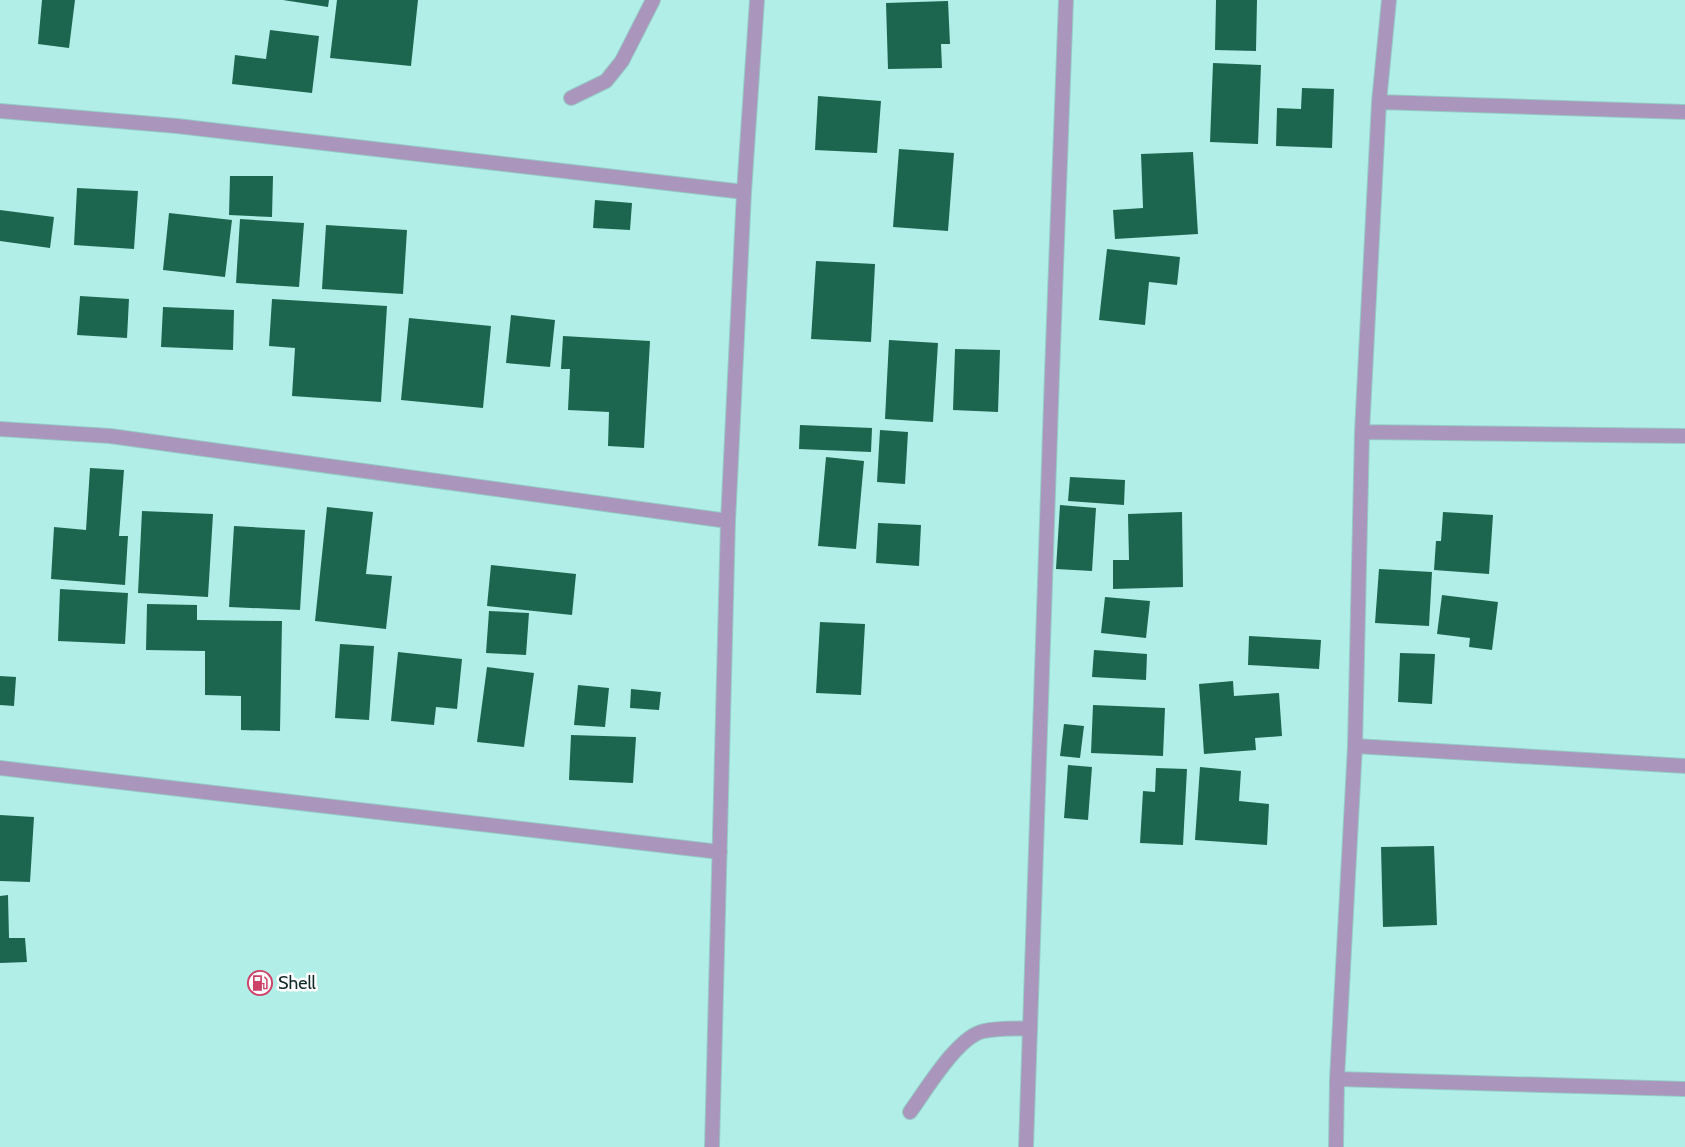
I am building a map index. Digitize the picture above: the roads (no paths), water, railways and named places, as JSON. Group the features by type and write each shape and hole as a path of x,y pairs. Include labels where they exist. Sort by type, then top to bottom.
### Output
{"street":[{"path":"571,98 606,81 622,61 653,0"},
{"path":"712,1147 728,521 744,192 756,0"},
{"path":"1026,1147 1051,384 1066,0"},
{"path":"1336,1147 1337,1079 1355,746 1362,432 1379,102 1389,0"},
{"path":"1379,102 1685,112"},
{"path":"0,111 177,126 744,192"},
{"path":"0,429 110,436 728,521"},
{"path":"1362,432 1685,436"},
{"path":"1355,746 1685,766"},
{"path":"0,768 720,852"},
{"path":"910,1112 957,1049 969,1037 983,1031 1030,1028"},
{"path":"1337,1079 1685,1089"}],"place":[{"name":"Shell","path":"260,983"}]}
